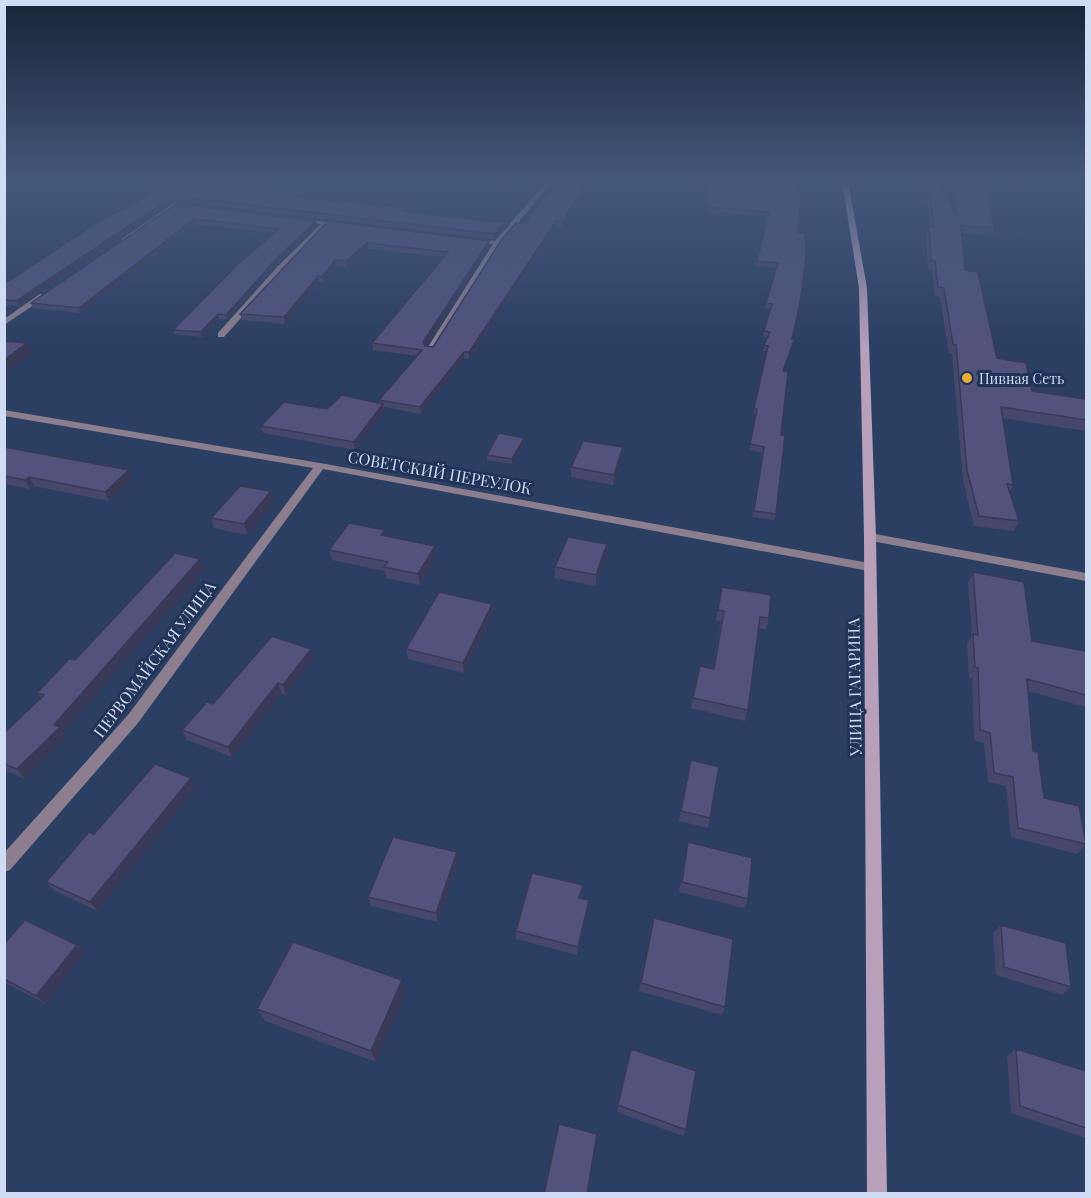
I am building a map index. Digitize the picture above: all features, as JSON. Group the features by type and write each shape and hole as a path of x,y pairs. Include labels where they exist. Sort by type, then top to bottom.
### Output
{"main road":[{"name":"УЛИЦА ГАГАРИНА","path":"854,237 863,288 870,537 877,1194"}],"street":[{"path":"119,243 128,237"},
{"path":"221,335 312,237"},
{"path":"430,350 502,237"},
{"path":"463,239 497,243"},
{"path":"4,323 52,289"},
{"name":"СОВЕТСКИЙ ПЕРЕУЛОК","path":"4,413 320,466 869,567"},
{"name":"ПЕРВОМАЙСКАЯ УЛИЦА","path":"4,865 133,719 320,466"},
{"path":"870,537 1086,577"}],"building":[{"path":"76,237 112,237 16,301 4,300 4,284"},
{"path":"128,237 171,237 79,308 31,303"},
{"path":"270,237 299,237 276,259 226,315 218,314 201,332 173,330 239,263"},
{"path":"313,237 456,237 489,241 423,342 425,346 433,347 504,237 545,237 469,352 464,352 420,407 379,400 422,350 372,343 448,252 367,243 346,261 335,260 322,277 318,276 284,317 240,314"},
{"path":"763,237 805,237 806,256 800,304 792,339 794,340 783,371 788,372 781,435 785,435 776,514 754,511 764,447 750,444 757,409 754,408 768,346 764,345 770,332 764,331 772,304 766,303 778,263 757,261"},
{"path":"930,237 962,237 965,270 978,272 997,358 1026,363 1032,391 1086,399 1086,420 1001,407 1013,485 1007,484 1019,521 979,516 967,470 956,345 953,344 944,288 938,287 935,261 931,261"},
{"path":"4,341 27,343 4,360"},
{"path":"342,395 383,404 354,442 261,426 284,402 327,409"},
{"path":"499,433 524,438 512,459 487,455"},
{"path":"583,441 623,447 614,475 571,467"},
{"path":"4,447 129,470 105,492 29,477 25,480 4,476"},
{"path":"240,486 271,491 244,524 211,518"},
{"path":"349,523 385,530 381,535 435,546 418,574 384,567 388,562 329,550"},
{"path":"568,537 607,544 596,575 555,567"},
{"path":"175,553 200,559 54,725 60,727 17,769 4,764 4,733 44,695 37,693 69,659 75,660"},
{"path":"973,572 1024,582 1032,641 1086,651 1086,695 1027,679 1033,751 1038,752 1044,798 1079,806 1086,844 1018,828 1013,777 994,773 990,733 980,730 978,668 975,667 973,634 978,635"},
{"path":"722,587 771,595 769,618 760,617 748,710 693,698 700,666 714,669 724,611 718,610"},
{"path":"439,592 492,604 463,663 406,649"},
{"path":"272,636 311,649 283,685 278,683 228,747 182,730 207,702 213,704"},
{"path":"691,760 719,767 710,818 681,811"},
{"path":"155,764 191,778 90,902 46,882 89,832 94,834"},
{"path":"393,837 457,852 436,913 368,897"},
{"path":"688,842 752,858 748,899 682,882"},
{"path":"532,873 583,885 579,898 589,900 578,947 516,931"},
{"path":"654,918 733,939 725,1007 641,983"},
{"path":"25,920 77,945 36,996 4,979 4,944"},
{"path":"1001,925 1066,943 1071,987 1004,967"},
{"path":"293,942 402,980 371,1051 257,1009"},
{"path":"631,1049 696,1071 686,1130 618,1105"},
{"path":"1016,1049 1086,1071 1086,1128 1020,1106"},
{"path":"559,1124 597,1134 587,1194 544,1194"}],"place":[{"name":"Пивная Сеть","path":"967,378"}]}
